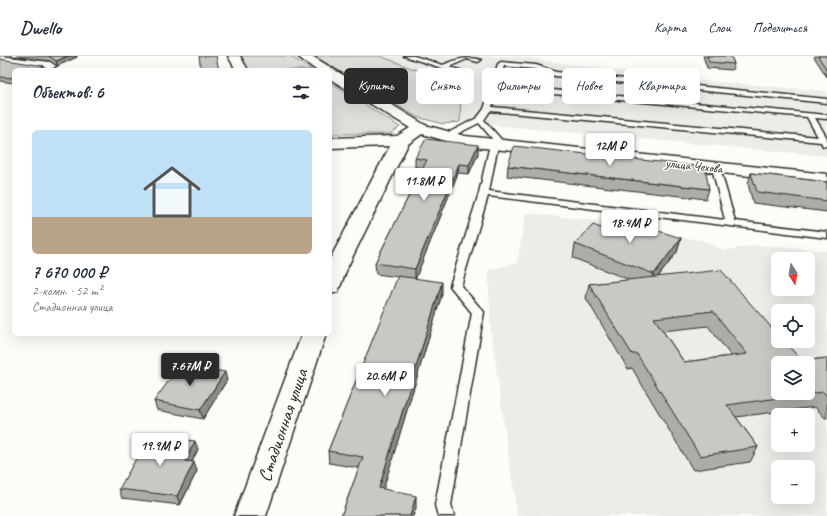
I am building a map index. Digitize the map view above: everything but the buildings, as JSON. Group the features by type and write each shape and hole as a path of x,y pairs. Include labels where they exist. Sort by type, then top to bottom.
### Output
{"street":[{"path":"234,56 241,68"},
{"path":"303,56 323,68"},
{"path":"0,58 50,66"},
{"path":"332,74 420,128 401,141 334,257 332,272"},
{"name":"улица Чехова","path":"420,128 464,141 827,179"},
{"path":"332,143 401,141"},
{"name":"Стадионная улица","path":"250,516 313,336"}],"lane":[{"path":"407,56 446,68"},
{"path":"443,67 465,56 478,60"},
{"path":"500,68 501,64 539,68"},
{"path":"554,73 826,103"},
{"path":"554,93 827,117"},
{"path":"446,136 480,120 488,109 489,104"},
{"path":"488,109 826,142"},
{"path":"810,116 826,142"},
{"path":"446,516 443,505 478,312 455,286 498,145 480,120"},
{"path":"716,168 731,223"},
{"path":"484,193 827,235"}],"shaded area":[{"path":"241,56 290,56 309,68 248,68"},
{"path":"314,56 380,56 416,70 416,104 461,104 460,122 443,124 417,117 395,104 408,104 408,68 344,68 344,74"},
{"path":"380,56 513,56 597,68 562,68 562,104 616,104 616,71 624,72 624,104 700,104 700,80 827,91 827,156 460,122 461,104 474,104 474,68 416,68 416,70"},
{"path":"332,83 344,91 344,104 364,104 400,127 390,134 332,134"},
{"path":"526,213 629,224 629,229 705,241 724,251 756,245 827,251 827,516 517,516 491,331 488,270 517,263"}]}
